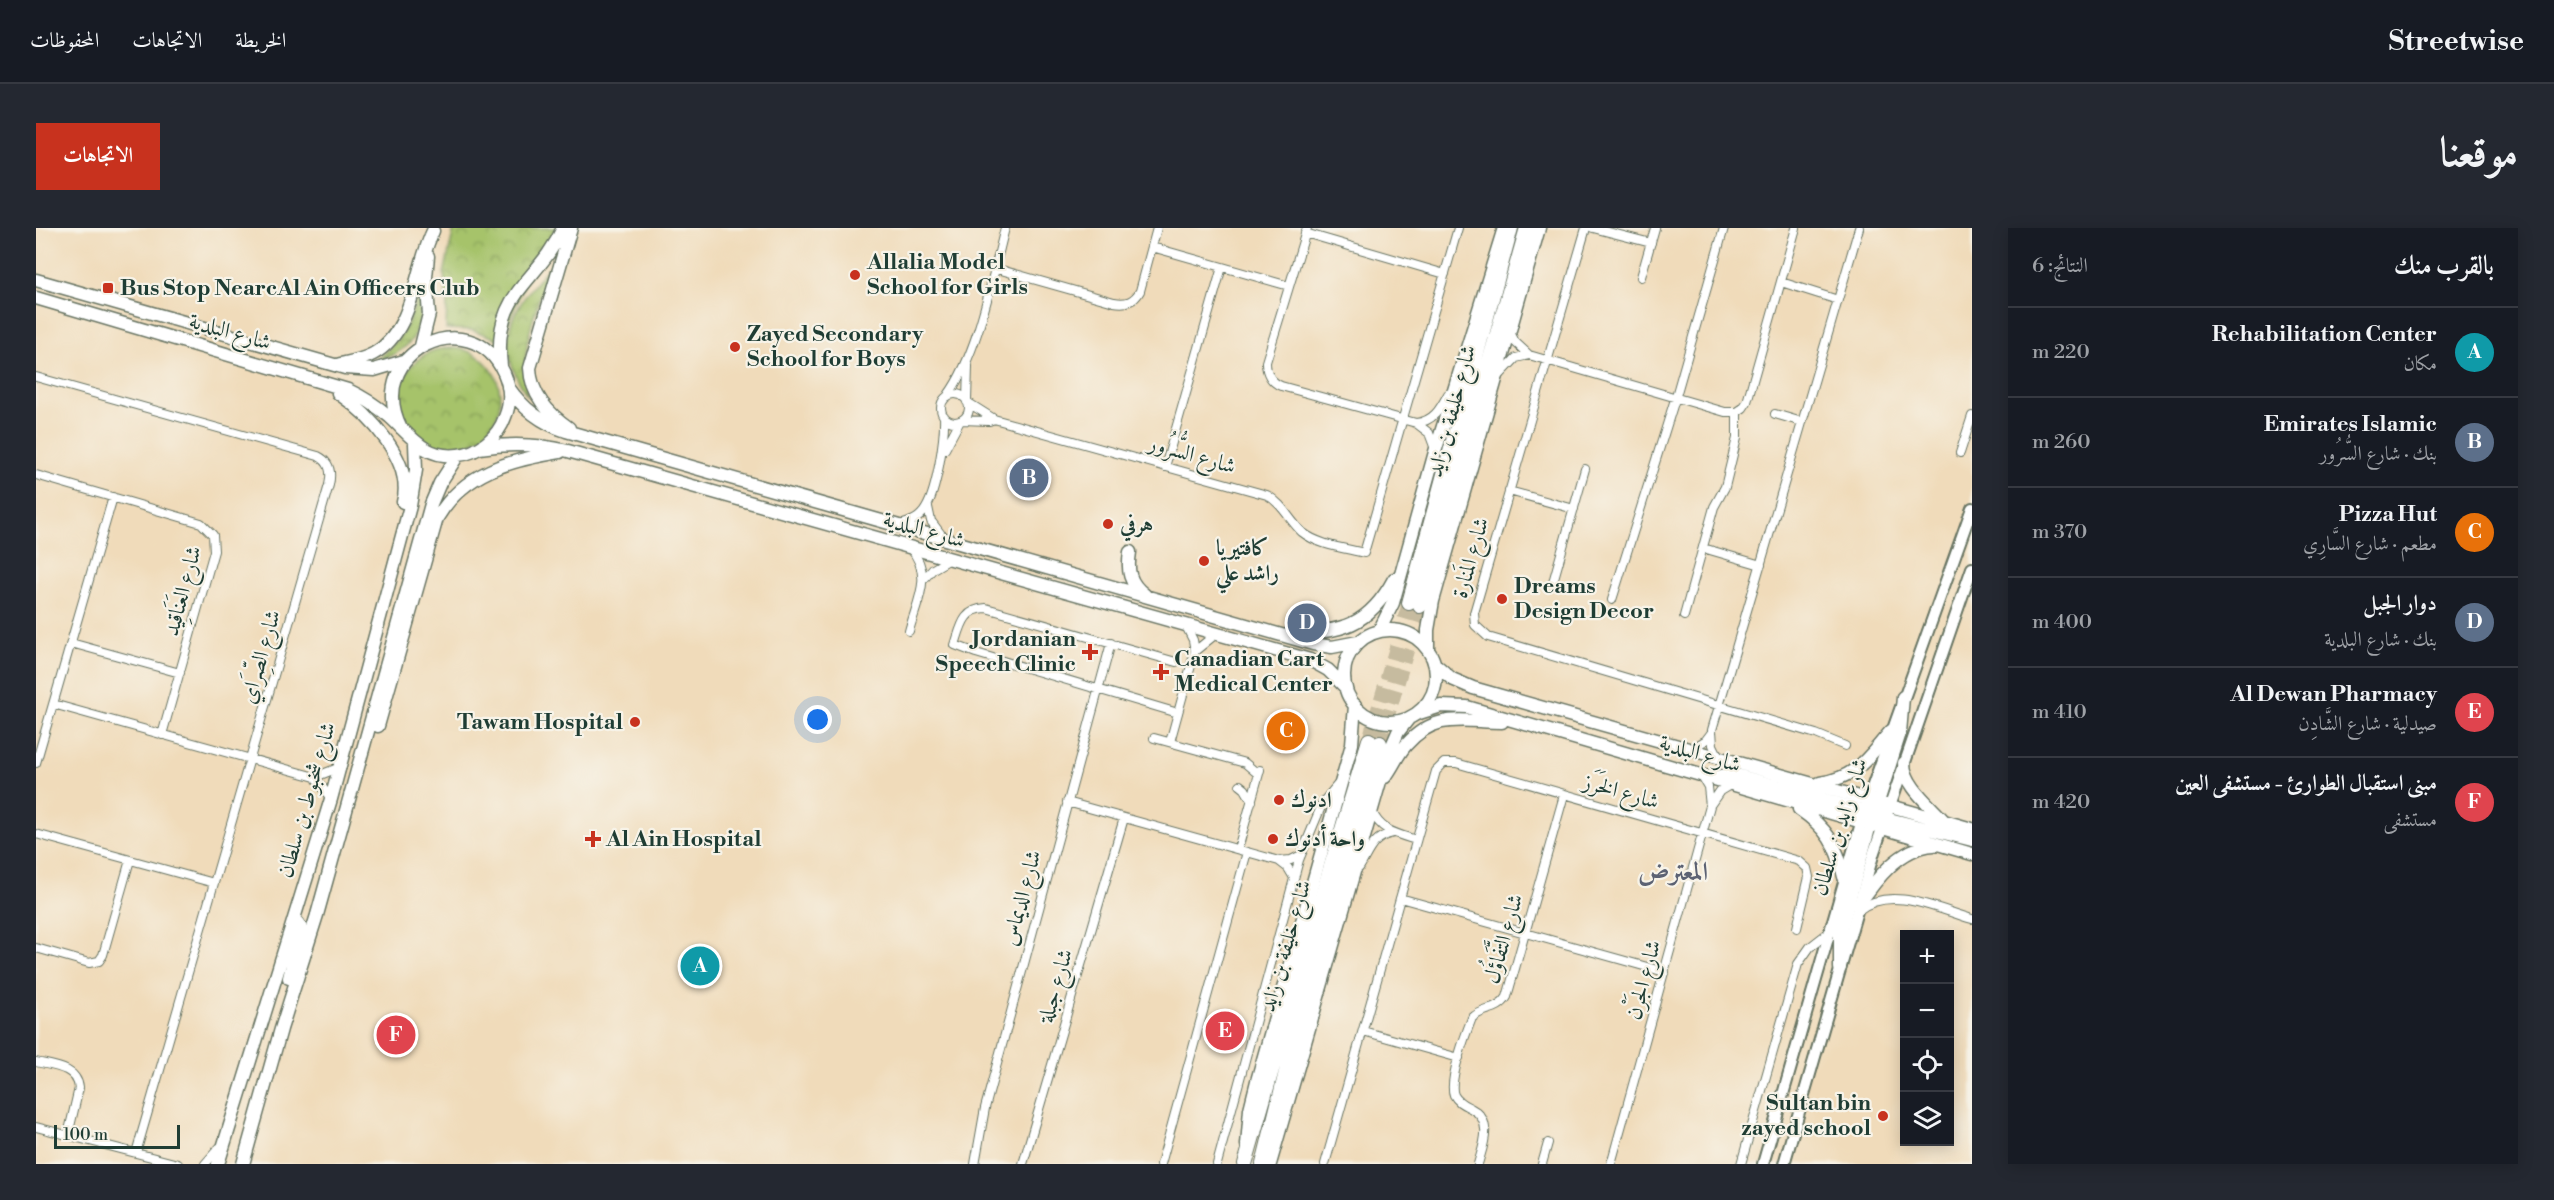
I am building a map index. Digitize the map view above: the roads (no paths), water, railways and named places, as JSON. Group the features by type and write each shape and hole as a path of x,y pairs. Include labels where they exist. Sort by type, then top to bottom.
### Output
{"highway":[{"name":"شارع خليفة بن زايد","path":"1511,228 1415,604 1527,228"},
{"name":"شارع خليفة بن زايد","path":"1246,1160 1316,916 1375,741 1300,1016 1263,1164"}],"main road":[{"path":"501,367 488,352 470,342 450,338 421,346 405,360 395,378 393,409 401,428 415,443 435,454 459,455 479,448 497,434 503,423 509,399 508,387 501,367 500,338 507,310 520,286 553,247 563,228"},
{"path":"571,228 532,356 530,375 533,387 542,404 556,418 580,435"},
{"path":"1379,631 1393,603 1435,452 1504,228"},
{"path":"1428,650 1428,630 1433,601 1539,228"},
{"path":"421,346 429,314 427,267 433,229"},
{"path":"335,365 373,354 397,332 407,313 420,262 433,229"},
{"name":"شارع البلدية","path":"40,281 354,370 374,370 405,360"},
{"name":"شارع البلدية","path":"38,298 322,381 360,396 382,410 401,428"},
{"path":"322,381 350,400 368,417 401,465 404,475 405,493 377,603 369,650"},
{"name":"شارع البلدية","path":"508,387 521,404 537,418 556,428 1323,646 1341,646 1358,642"},
{"name":"شارع شخبوط بن سلطان","path":"218,1164 331,799 412,494 416,470 415,443"},
{"name":"شارع البلدية","path":"479,448 518,444 568,451 1310,660 1328,670 1346,688"},
{"path":"364,746 376,731 437,518 442,510 462,487 491,469 527,457 568,451"},
{"name":"شارع شخبوط بن سلطان","path":"243,1164 313,927 431,504 440,483 459,455"},
{"name":"شارع زايد بن سلطان","path":"1784,1164 1856,909 1891,731 1972,508"},
{"path":"1130,552 1128,573 1138,590 1149,597"},
{"path":"1276,633 1325,632 1352,624 1369,614 1382,599 1405,559"},
{"name":"شارع زايد بن سلطان","path":"1763,1164 1844,877 1875,814 1904,764 1971,575"},
{"path":"1270,1164 1390,748 1413,716 1427,702 1434,688 1435,664 1428,650 1410,634 1395,630 1379,631 1358,642 1346,664 1346,688 1355,705 1366,715 1380,720 1395,722 1413,716"},
{"name":"شارع البلدية","path":"1435,664 1452,679 1473,688 1813,784 1938,844 1972,854"},
{"path":"1840,968 1840,933 1900,733 1904,697"},
{"path":"1246,1160 1248,1123 1253,1096 1354,736 1355,705"},
{"name":"شارع البلدية","path":"1413,716 1432,707 1459,706 1791,803 1945,821 1972,830"},
{"path":"1379,785 1406,745 1428,728 1455,719 1514,721"},
{"path":"324,883 317,887 315,879 342,783 349,730"},
{"path":"1813,784 1847,776 1864,762 1891,731"},
{"path":"1904,764 1905,774 1911,783 1945,821"},
{"path":"1705,778 1733,775 1972,840"},
{"path":"1791,803 1813,819 1833,842 1844,877"},
{"path":"1856,909 1871,887 1902,856 1921,847 1938,844"},
{"path":"281,1029 282,1002 301,928 298,923 293,925"}],"street":[{"path":"944,539 931,521 928,507 941,458 944,416 941,404 961,376 970,356 1005,228"},
{"path":"994,268 1123,303 1132,301 1138,294 1157,228"},
{"path":"1402,419 1458,228"},
{"name":"شارع المَنارة","path":"1586,228 1474,613 1478,630 1488,637 1816,734 1845,746"},
{"path":"1593,228 1651,243"},
{"path":"1641,277 1655,228"},
{"path":"1612,600 1676,396 1724,228"},
{"path":"1497,378 1516,358 1529,355 1725,412 1737,412 1747,402 1796,228"},
{"path":"1690,749 1701,744 1712,730 1720,706 1859,228"},
{"path":"1435,452 1429,433 1416,423 1281,386 1271,379 1266,362 1306,230 1444,274"},
{"path":"1152,247 1289,286"},
{"path":"1165,467 1222,267"},
{"path":"1781,282 1838,300"},
{"path":"1510,332 1515,342 1529,355"},
{"path":"941,458 961,420 968,412 970,356"},
{"name":"شارع الصِّرَاي","path":"36,377 314,454 327,463 331,471 329,486 136,1153"},
{"path":"1416,423 1426,422 1435,416 1457,380"},
{"path":"948,395 959,394 967,401"},
{"name":"شارع السُّرُور","path":"967,401 994,419 1267,495 1280,504 1298,528 1308,536 1364,553 1402,419"},
{"path":"1684,616 1716,501 1725,487 1737,438 1737,412"},
{"path":"1775,414 1802,423"},
{"path":"944,416 951,421 961,420"},
{"path":"1960,453 1972,416"},
{"name":"شارع السُّرُور","path":"961,420 989,421 994,419"},
{"path":"1553,582 1585,469"},
{"name":"شارع العَنَاقِيد","path":"36,475 201,524 213,535 214,552 162,735"},
{"path":"1509,491 1574,509"},
{"path":"36,763 113,497"},
{"path":"897,525 917,517 928,507"},
{"path":"910,548 920,561 924,579"},
{"path":"1703,548 1761,565"},
{"path":"909,631 924,579 933,569 950,559"},
{"path":"1176,662 982,608 969,613 963,620 955,645 1178,713"},
{"path":"1170,742 1195,651 1193,640 1186,626"},
{"path":"1195,651 1204,641 1216,634"},
{"path":"71,643 180,673"},
{"name":"شارع الديماس","path":"975,1164 985,1108 1111,643"},
{"path":"53,704 315,777 338,768"},
{"path":"1712,730 1713,745 1719,757"},
{"path":"1154,738 1245,763 1259,775"},
{"name":"شارع الخَرَز","path":"1327,1163 1436,771 1444,763 1456,763 1799,861 1805,865 1809,877 1797,928"},
{"path":"1252,801 1245,789 1239,785 1249,785 1259,775"},
{"path":"1238,849 1259,775"},
{"path":"315,777 331,799"},
{"name":"شارع الجَرْن","path":"1611,1164 1710,806 1710,793 1705,778"},
{"path":"1217,1164 1301,855 1326,796 1342,780"},
{"name":"شارع الجَرْن","path":"1710,806 1720,791 1730,785"},
{"name":"شارع التَّفَاؤُل","path":"1478,1164 1485,1138 1485,1126 1478,1113 1461,1104 1453,1093 1453,1081 1472,1018 1480,1012 1498,1007 1504,1001 1564,795"},
{"path":"1067,802 1279,861 1291,860 1301,855"},
{"path":"1372,811 1380,824 1393,833 1416,840"},
{"name":"شارع جبلة","path":"1023,1164 1124,818"},
{"path":"1354,874 1373,843 1380,837 1393,833"},
{"path":"36,834 214,883"},
{"path":"1161,1164 1247,852"},
{"path":"36,948 89,963 99,961 103,955 130,860"},
{"path":"1279,861 1288,868 1294,878"},
{"path":"1400,897 1665,972"},
{"path":"1856,909 1881,899 1906,900 1972,919"},
{"path":"1741,1164 1798,964 1810,947 1828,933"},
{"path":"1362,1031 1459,1058"},
{"path":"36,1062 69,1071 77,1078 79,1088 68,1135"},
{"path":"36,1127 178,1164"},
{"path":"205,1164 225,1143"},
{"path":"1542,1164 1548,1143"}],"tunnel":[{"path":"1369,740 1409,603"},
{"path":"1380,743 1420,606"}],"place":[{"name":"Allalia Model School for Girls","path":"855,275"},
{"name":"Bus Stop NearcAl Ain Officers Club","path":"108,288"},
{"name":"Zayed Secondary School for Boys","path":"735,347"},
{"name":"Emirates Islamic","path":"1029,478"},
{"name":"هرفي","path":"1108,524"},
{"name":"كافتيريا راشد علي","path":"1204,561"},
{"name":"Dreams Design Decor","path":"1502,599"},
{"name":"دوار الجبل","path":"1307,623"},
{"name":"Jordanian Speech Clinic","path":"1090,652"},
{"name":"Canadian Cart Medical Center","path":"1161,672"},
{"name":"Tawam Hospital","path":"635,722"},
{"name":"Pizza Hut","path":"1286,731"},
{"name":"ادنوك","path":"1279,800"},
{"name":"Al Ain Hospital","path":"593,839"},
{"name":"واحة أدنوك","path":"1273,839"},
{"name":"Rehabilitation Center","path":"700,966"},
{"name":"Al Dewan Pharmacy","path":"1225,1031"},
{"name":"مبنى استقبال الطوارئ - مستشفى العين","path":"396,1035"},
{"name":"Sultan bin zayed school","path":"1883,1116"}],"district":[{"name":"المعترض","path":"1673,872"}]}
